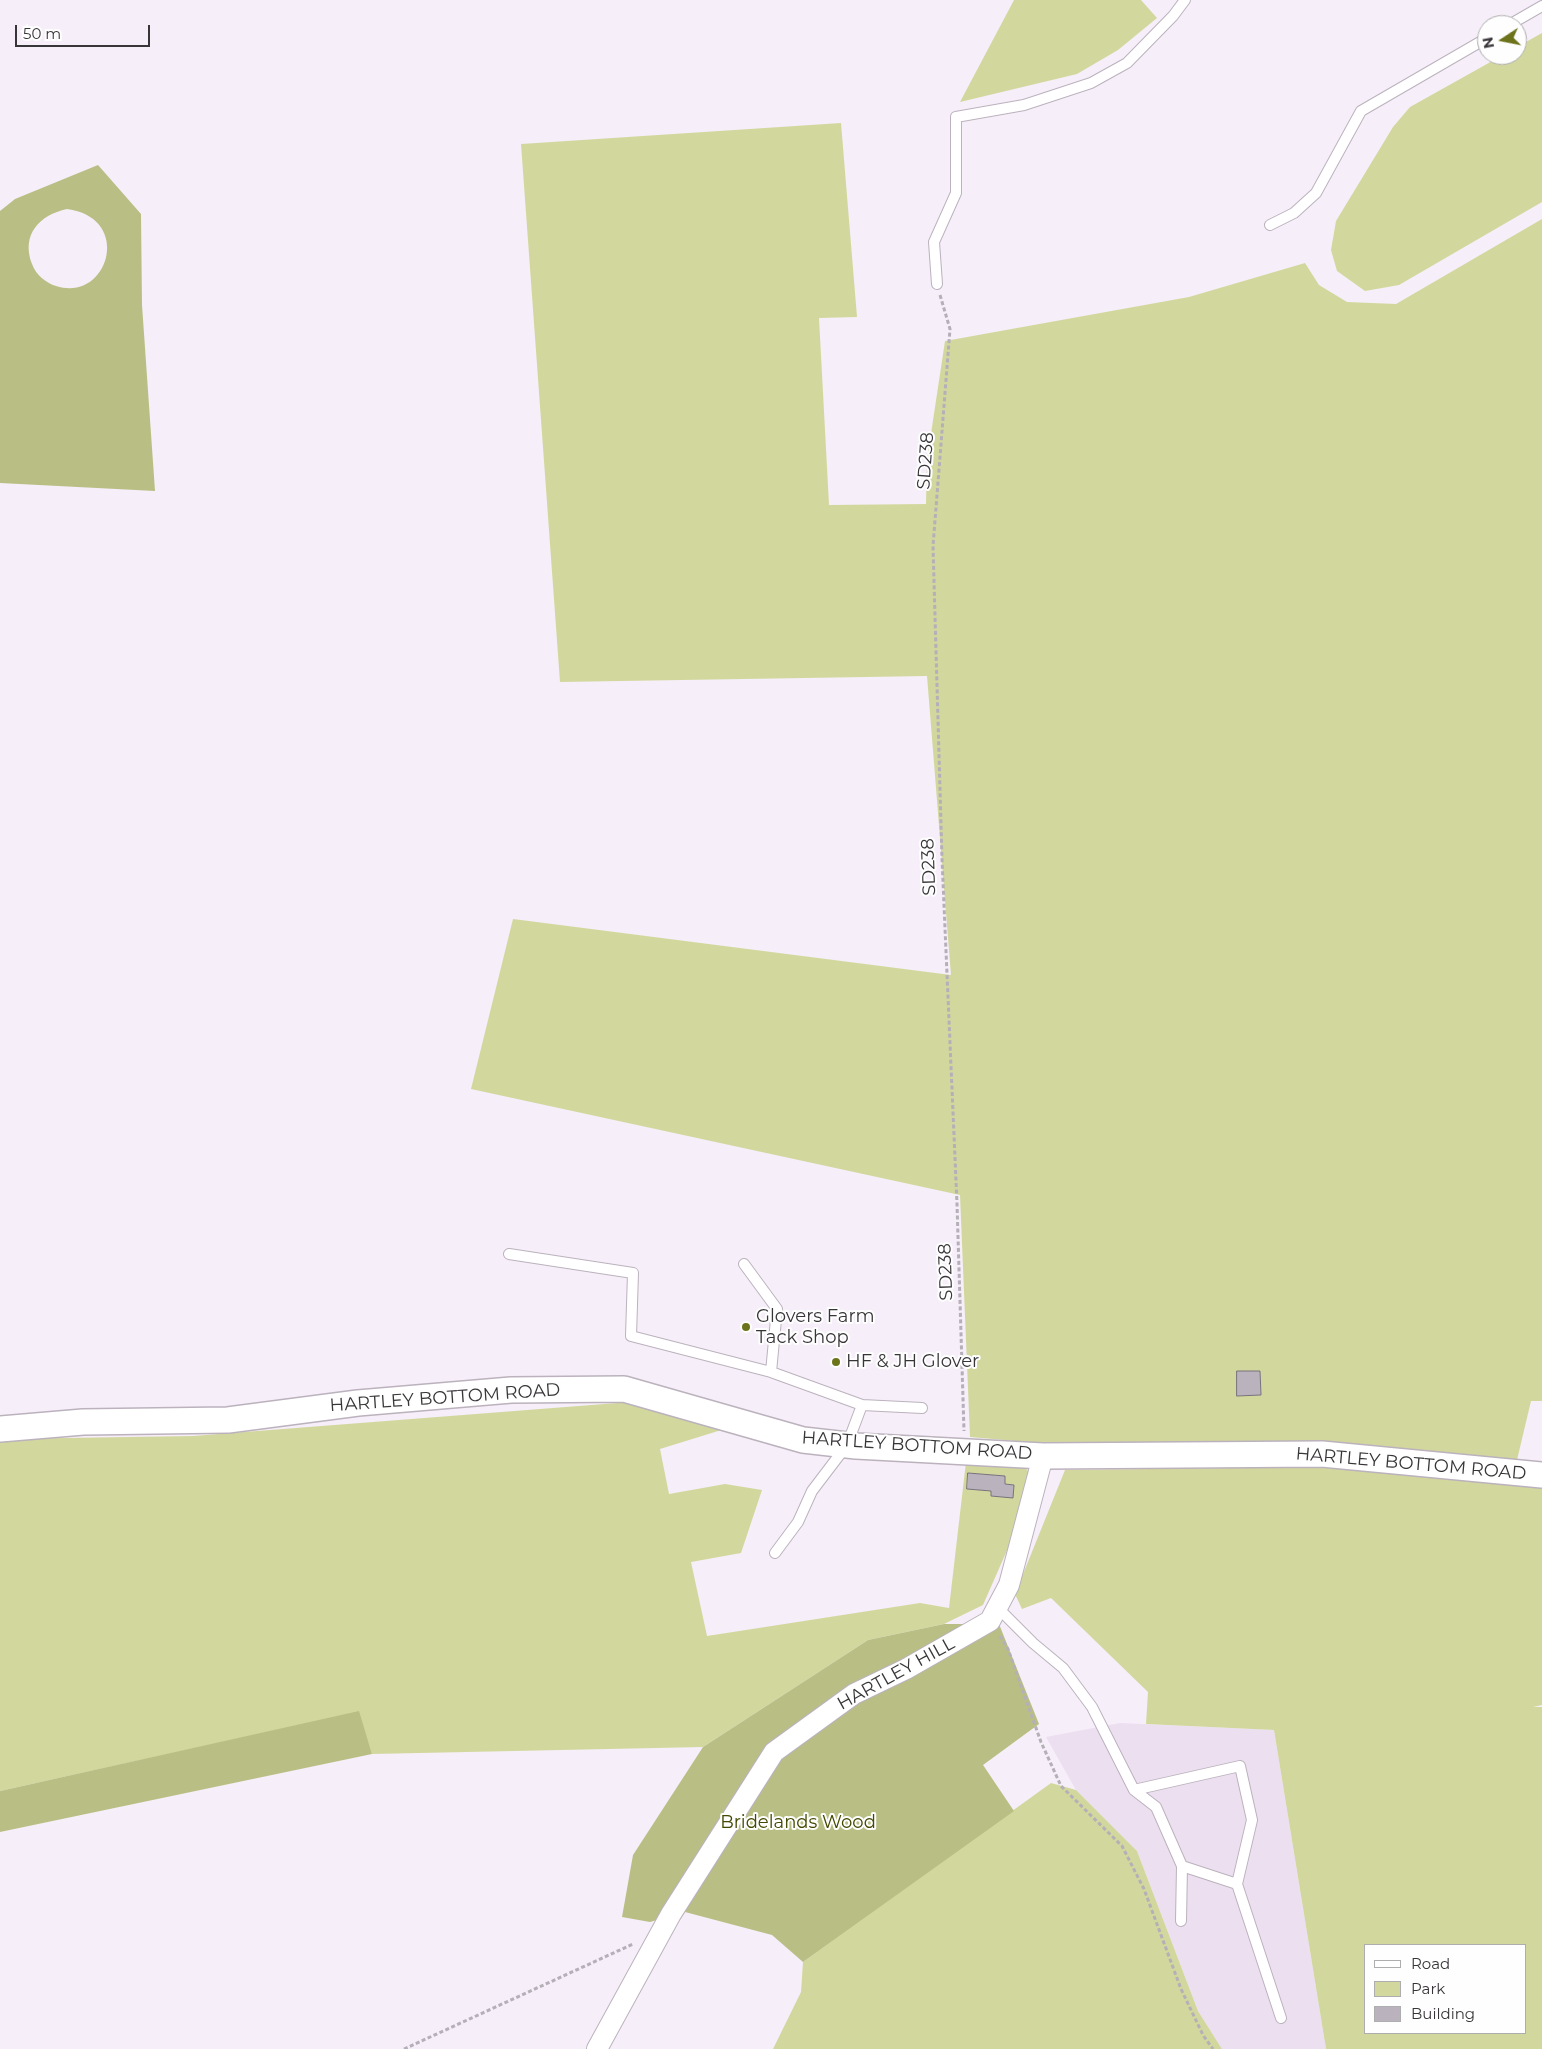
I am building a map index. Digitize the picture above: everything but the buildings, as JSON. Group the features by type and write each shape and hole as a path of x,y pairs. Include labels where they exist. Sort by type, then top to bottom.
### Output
{"street":[{"name":"HARTLEY BOTTOM ROAD","path":"0,1429 82,1422 228,1420 358,1403 511,1390 624,1389 803,1440 847,1445 1043,1456 1322,1454 1542,1475"},
{"path":"994,1614 1009,1585 1014,1570 1043,1456"},
{"name":"HARTLEY HILL","path":"597,2049 671,1914 774,1752 854,1694 906,1669 994,1614"}],"lane":[{"path":"937,284 934,242 956,193 956,117 1024,105 1091,84 1127,63 1186,0"},
{"path":"1526,15 1542,6"},
{"path":"1270,226 1294,214 1316,193 1361,111 1477,44"},
{"path":"509,1254 633,1273 631,1336 771,1372 862,1405 922,1408"},
{"path":"744,1264 777,1309 771,1372"},
{"path":"775,1553 798,1522 812,1491 847,1445 862,1405"},
{"path":"994,1614 1033,1643 1062,1668 1092,1707 1134,1790 1156,1807 1182,1866 1181,1920"},
{"path":"1134,1790 1240,1766 1252,1820 1237,1884 1282,2018"},
{"path":"1182,1866 1237,1884"}],"path":[{"name":"SD238","path":"937,284 950,330 934,555 941,850 957,1194 965,1452"},
{"path":"994,1614 1040,1742 1061,1786 1122,1846 1144,1889 1181,1989 1203,2035 1213,2049"},
{"path":"404,2049 645,1939 657,1938"}],"shaded area":[{"path":"1120,1723 1274,1730 1326,2049 1222,2049 1198,2011 1137,1851 1076,1790 1046,1737"}],"green space":[{"path":"1014,0 1141,0 1157,18 1118,50 1077,74 960,102"},
{"path":"1542,33 1542,202 1399,285 1365,291 1337,271 1331,250 1336,221 1393,127 1410,107 1485,65 1527,65 1527,41"},
{"path":"841,123 857,317 819,318 829,505 926,504 927,460 945,341 1189,297 1305,263 1319,285 1347,302 1396,304 1542,219 1542,1401 1531,1401 1517,1460 1346,1448 1153,1453 970,1437 960,1195 471,1089 513,919 951,975 927,676 560,682 521,144","holes":["1237,1371 1260,1371 1261,1395 1237,1396"]},
{"path":"98,165 141,214 142,305 155,491 0,483 0,211 15,199","holes":["67,209 88,216 101,227 107,242 106,257 100,271 89,282 74,288 56,286 49,283 36,272 29,254 31,235 35,228 48,216"]},
{"path":"630,1402 731,1427 660,1449 669,1494 725,1484 762,1490 741,1553 691,1562 707,1636 920,1603 949,1608 966,1462 1023,1465 1033,1477 1012,1539 983,1605 944,1624 868,1640 703,1747 372,1754 358,1712 0,1791 0,1439 193,1436","holes":["968,1473 1005,1476 1005,1484 1014,1485 1013,1497 991,1496 991,1491 967,1489"]},
{"path":"1317,1467 1542,1486 1542,1705 1533,1707 1542,1707 1542,2049 1326,2049 1274,1730 1146,1724 1148,1692 1051,1598 1022,1609 1015,1594 1065,1470"},
{"name":"Bridelands Wood","path":"944,1624 999,1624 1039,1724 983,1765 1014,1811 803,1962 772,1935 685,1912 650,1922 622,1917 633,1855 703,1747 868,1640"},
{"path":"359,1711 372,1754 0,1832 0,1791"},
{"path":"1051,1783 1076,1790 1137,1851 1198,2011 1222,2049 773,2049 801,1992 803,1962"}],"place":[{"name":"Glovers Farm Tack Shop","path":"746,1327"},
{"name":"HF & JH Glover","path":"836,1362"}]}
